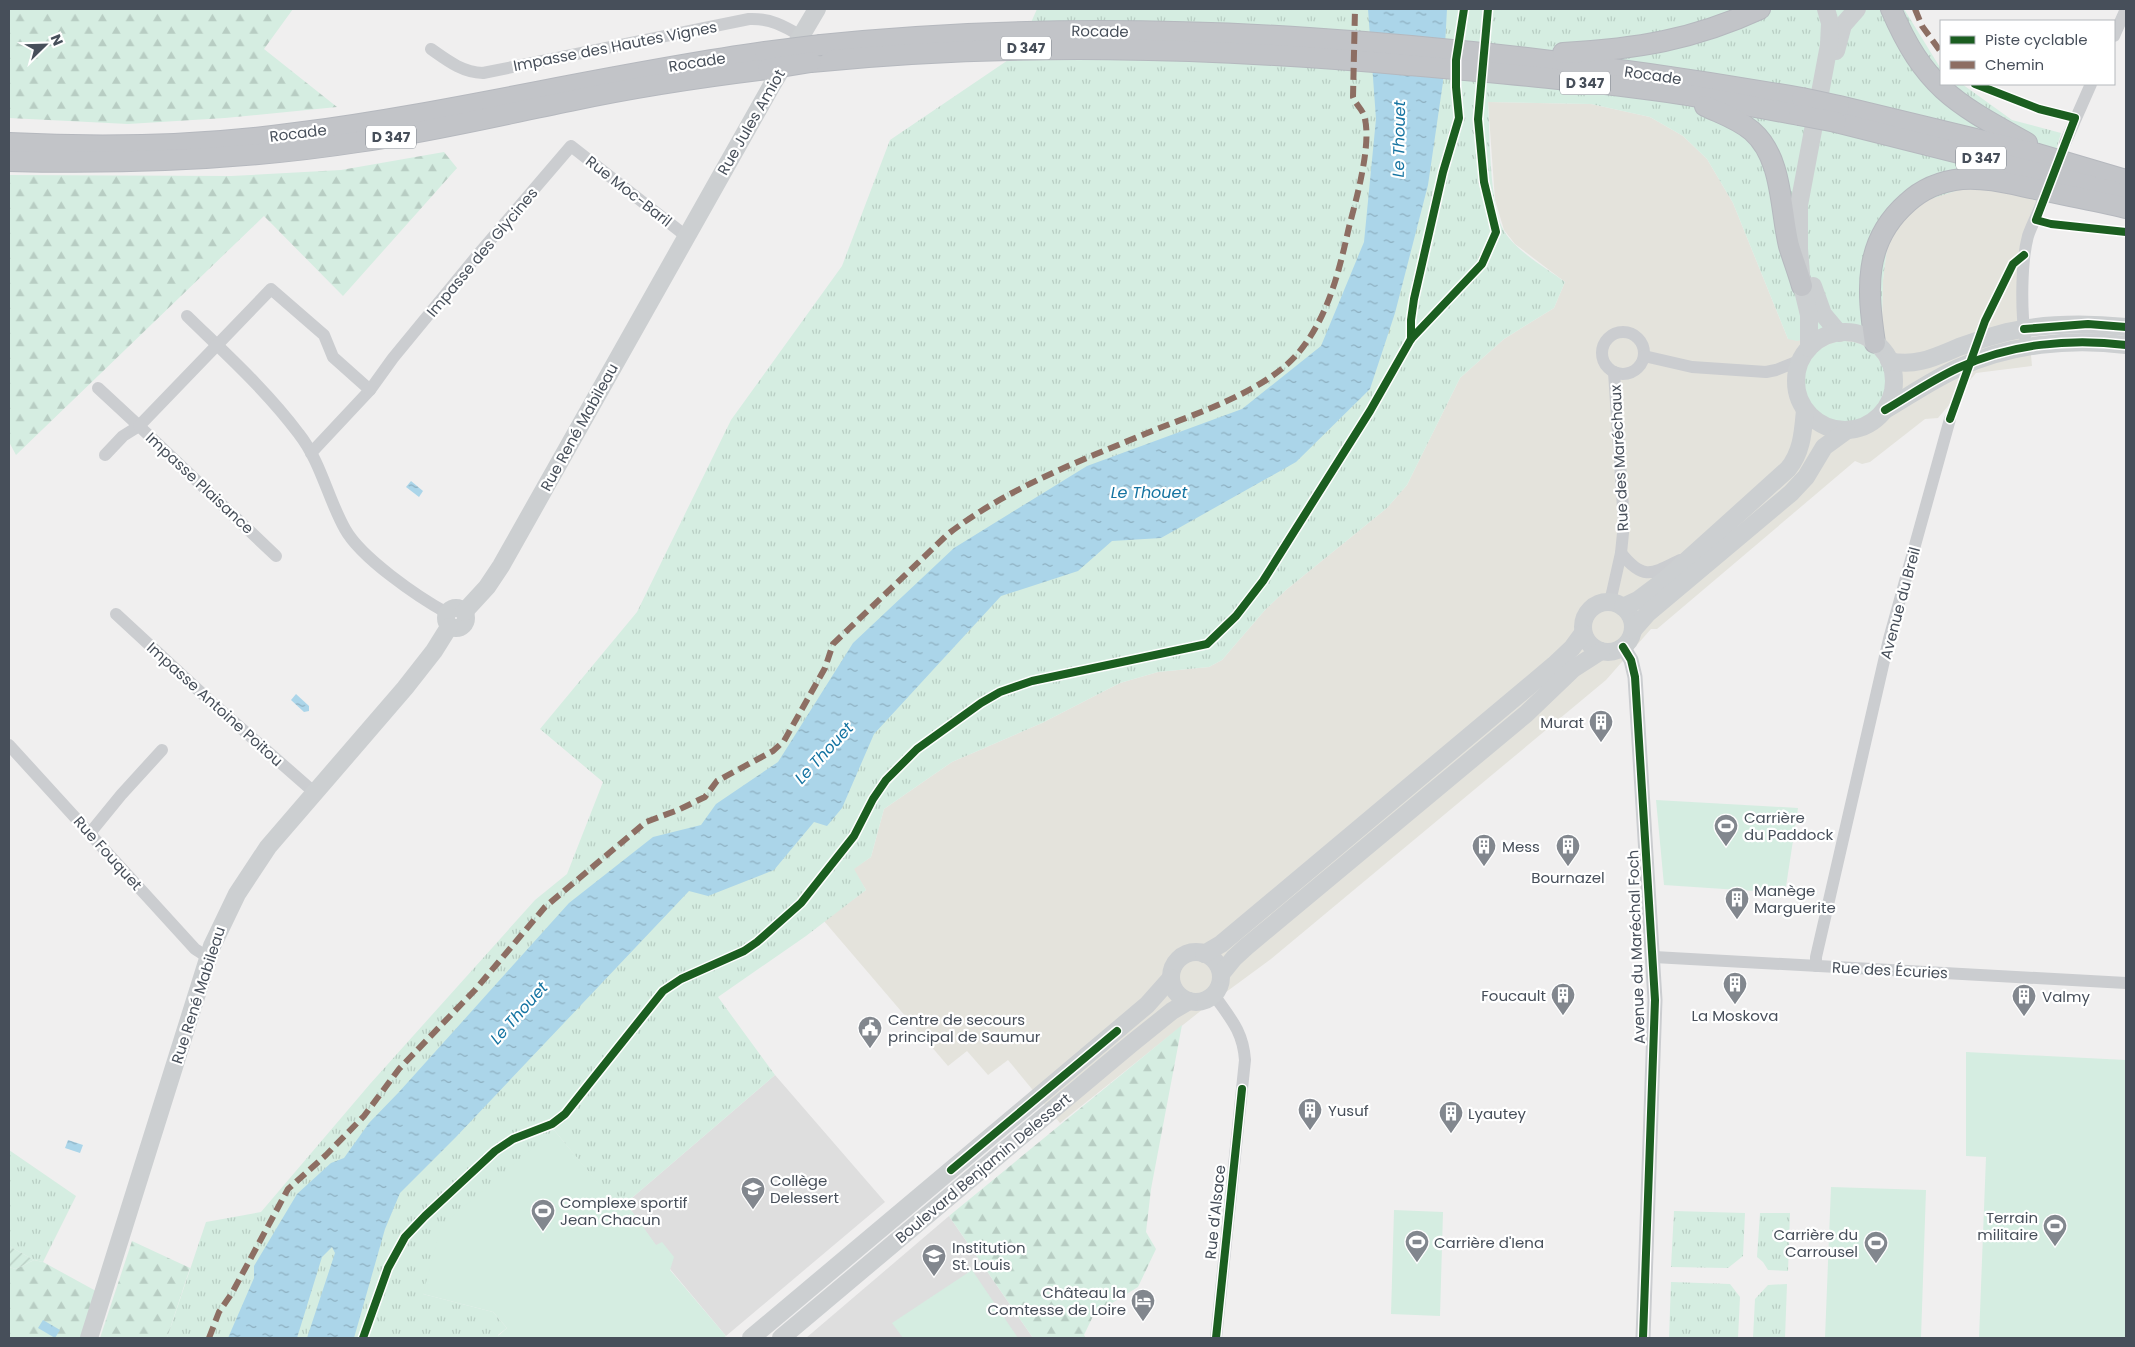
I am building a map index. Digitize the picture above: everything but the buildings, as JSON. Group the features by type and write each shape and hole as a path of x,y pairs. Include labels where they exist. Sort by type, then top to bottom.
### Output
{"highway":[{"path":"1513,56 1614,50 1660,44 1718,27 1760,9"},
{"path":"1891,9 1914,56 1940,88 1978,116 2061,151"},
{"name":"Rocade","path":"9,144 152,145 294,134 389,119 628,73 766,60 821,44 934,35 1022,31 1174,32 1242,44 1366,43 1490,63 1513,56 1661,76 1837,114 2061,151 2126,180"},
{"name":"D 347","path":"9,161 144,162 234,156 328,146 425,130 632,90 766,60 811,62 935,52 1022,48 1122,48 1242,44"},
{"name":"D 347","path":"1490,63 1681,94 1800,106"},
{"path":"1681,94 1743,124 1754,132 1765,146 1773,162 1789,246 1802,286"},
{"name":"D 347","path":"1837,114 2126,194"},
{"path":"1876,343 1870,291 1873,254 1879,238 1898,210 1925,190 1951,181 1984,180 2126,208"}],"main road":[{"name":"Rue Jules Amiot","path":"686,236 818,9"},
{"path":"1826,9 1830,23 1829,46 1800,205 1799,250 1802,286 1809,315 1805,354 1797,372 1796,386 1805,410 1816,421 1830,428 1846,430 1868,425 1885,410 1926,385 1959,367 1990,356 2026,347 2086,341 2126,345"},
{"path":"1839,333 1823,314 1814,292 1806,249 1806,220 1810,186 1836,47 1843,25 1857,9"},
{"name":"Rue René Mabileau","path":"89,1338 209,958 223,920 251,870 268,847 405,688 434,651 453,617 487,587 506,558 686,236"},
{"path":"1889,361 1908,364 1926,361 1983,338 2024,329 2088,324 2126,327"},
{"path":"1805,354 1822,338 1839,333 1852,333 1876,343 1889,361 1894,381 1893,391 1885,410"},
{"path":"1805,410 1801,445 1794,461 1702,549 1649,592 1616,604 1594,606 1588,611 1582,625 1587,641 1600,651 1612,652 1622,647 1631,636 1633,630 1648,613 1795,489 1806,477 1824,447 1846,430"},
{"path":"1616,604 1631,617 1633,630"},
{"path":"1204,954 1221,944 1554,665 1572,648 1583,633"},
{"path":"1221,974 1246,947 1526,714 1573,669 1600,651"},
{"path":"1195,952 1204,954 1216,962 1221,974 1220,982 1214,995 1202,1002 1189,1001 1176,992 1171,978 1173,968 1182,957 1195,952"},
{"name":"Boulevard Benjamin Delessert","path":"751,1338 1147,1005 1171,978"},
{"name":"Boulevard Benjamin Delessert","path":"781,1338 1131,1044 1189,1001"}],"street":[{"path":"2115,34 2126,9"},
{"name":"Impasse des Hautes Vignes","path":"431,49 454,65 469,72 483,73 749,19 762,14 801,36"},
{"path":"2061,151 2091,85"},
{"name":"Rue Moc-Baril","path":"571,146 686,236"},
{"name":"Impasse des Glycines","path":"311,453 370,390 393,358 571,146"},
{"path":"2026,347 2024,329 2024,255 2029,234 2043,200"},
{"name":"Impasse Plaisance","path":"276,556 139,426 271,289 324,335 333,356 370,390"},
{"path":"187,316 267,396 300,435 311,453 346,530 358,547 372,561 453,617"},
{"name":"Rue des Maréchaux","path":"1627,332 1637,337 1643,345 1644,356 1640,366 1632,372 1621,374 1614,372 1606,365 1602,352 1606,341 1615,334 1627,332"},
{"path":"1644,356 1692,367 1773,371 1805,354"},
{"name":"Rue des Maréchaux","path":"1614,372 1624,524 1616,604"},
{"path":"98,388 139,426 123,436 104,455"},
{"name":"Avenue du Breil","path":"1816,966 1816,957 1889,639 1950,419"},
{"path":"1621,553 1634,568 1648,572 1660,570 1702,549"},
{"name":"Impasse Antoine Poitou","path":"116,614 209,700 315,793"},
{"name":"Avenue du Maréchal Foch","path":"1622,647 1630,660 1635,677 1654,957 1655,1045 1643,1338"},
{"name":"Rue Fouquet","path":"9,745 195,949 209,958"},
{"path":"90,833 162,750"},
{"name":"Rue des Écuries","path":"1654,957 2126,983"},
{"name":"Rue d'Alsace","path":"1214,995 1234,1022 1244,1044 1245,1060 1216,1338"}],"shaded area":[{"path":"1488,102 1591,104 1650,117 1683,136 1707,159 1733,203 1788,339 1882,319 1883,280 1888,240 1898,223 1924,200 1962,189 1993,188 2042,201 2022,257 2032,366 1976,373 1938,418 1925,419 1870,462 1862,464 1855,461 1657,629 1651,629 1606,680 1271,959 1203,1009 1060,1123 1008,1060 988,1075 967,1051 948,1066 824,921 866,890 853,869 871,857 884,809 952,762 1042,723 1120,683 1158,672 1209,667 1222,660 1265,610 1286,590 1387,508 1407,485 1460,378 1504,339 1554,308 1565,282 1515,244 1504,230 1495,200"},
{"name":"Collège Delessert","path":"775,1075 885,1202 726,1336 670,1269 626,1203"},
{"name":"Institution St. Louis","path":"949,1216 1033,1338 806,1338"}],"green space":[{"path":"9,9 293,9 264,49 337,107 225,118 128,124 9,118"},
{"path":"1037,9 1904,9 1940,67 1940,85 1963,85 2012,120 2061,133 2042,201 1993,188 1962,189 1924,201 1898,223 1888,240 1883,280 1882,319 1865,327 1797,341 1788,339 1733,203 1707,159 1683,136 1650,117 1591,104 1488,102 1493,187 1499,220 1504,231 1516,246 1565,282 1554,308 1504,339 1460,378 1407,485 1387,508 1286,590 1265,610 1222,660 1209,667 1158,672 1120,683 1042,723 952,762 884,809 871,857 854,869 866,890 806,936 718,997 775,1075 619,1209 554,1130 423,1294 493,1312 507,1328 498,1335 500,1338 167,1338 206,1222 261,1212 370,1084 535,900 567,874 603,782 540,729 637,612 731,420 842,266 890,140 1017,54"},
{"path":"444,152 457,168 343,296 264,216 16,455 9,442 9,175 231,176 341,170"},
{"path":"1845,341 1861,344 1874,353 1883,366 1886,382 1883,398 1874,411 1861,420 1845,423 1829,420 1816,411 1807,398 1804,382 1807,366 1816,353 1829,344"},
{"name":"Carrière du Paddock","path":"1656,800 1798,808 1785,893 1664,885"},
{"path":"1182,1025 1151,1189 1146,1232 1156,1249 1138,1287 1094,1314 1084,1335 1086,1338 1033,1338 949,1216"},
{"name":"Terrain militaire","path":"1966,1052 2126,1060 2126,1338 1979,1338 1986,1157 1966,1156"},
{"name":"Complexe sportif Jean Chacun","path":"554,1130 619,1208 626,1203 656,1245 662,1242 674,1257 670,1270 726,1336 723,1338 500,1338 498,1336 507,1328 493,1312 423,1294 441,1226"},
{"path":"9,1150 76,1196 43,1262 34,1260 9,1246"},
{"name":"Carrière du Carrousel","path":"1831,1187 1926,1190 1921,1338 1825,1338"},
{"name":"Carrière d'Iena","path":"1394,1210 1443,1212 1440,1316 1391,1314"},
{"path":"1674,1211 1745,1213 1743,1256 1728,1268 1671,1267"},
{"path":"1760,1213 1790,1213 1788,1271 1768,1270 1757,1257"},
{"path":"132,1241 190,1268 167,1338 100,1338"},
{"path":"9,1246 34,1260 16,1269 9,1267"},
{"path":"34,1260 43,1262 96,1291 82,1338 9,1338 9,1267 16,1269"},
{"path":"972,1270 1018,1338 903,1338 892,1323"},
{"path":"1671,1282 1730,1284 1740,1297 1738,1338 1669,1338"},
{"path":"1787,1284 1785,1338 1753,1338 1755,1299 1768,1285"}],"water":[{"name":"Le Thouet","path":"1368,9 1447,9 1443,82 1428,185 1395,313 1370,389 1296,462 1161,538 1112,541 1078,571 1001,596 874,734 842,808 827,826 814,822 774,870 708,896 689,891 456,1137 400,1193 385,1229 354,1338 307,1338 335,1253 332,1247 322,1257 297,1338 228,1338 254,1278 254,1266 297,1194 331,1163 344,1158 369,1123 569,903 653,837 701,825 716,804 778,762 853,643 954,548 1087,466 1242,409 1321,346 1364,242 1376,119"},
{"path":"411,481 423,491 419,497 406,487"},
{"path":"296,694 309,706 309,711 304,712 291,700"},
{"path":"68,1140 83,1145 80,1153 65,1148"},
{"path":"43,1320 60,1330 55,1338 38,1328"}],"marked path":[{"path":"209,1338 219,1312 232,1293 288,1189 326,1155 364,1116 399,1069 475,990 545,907 646,822 705,797 717,781 773,751 784,741 825,668 833,644 948,534 997,502 1049,475 1233,398 1270,377 1299,352 1318,324 1331,293 1341,261 1363,169 1366,124 1363,113 1353,97 1355,9"},
{"path":"1915,9 1922,26 1940,51"}],"cycle path":[{"path":"1411,339 1414,299 1443,172 1459,118 1456,60 1464,9"},
{"path":"363,1338 388,1268 405,1237 495,1151 513,1139 552,1124 565,1114 663,991 681,979 744,951 801,903 854,836 873,799 886,780 917,749 981,703 1000,692 1032,681 1207,644 1236,616 1263,581 1370,411 1411,339 1482,264 1496,232 1484,182 1478,119 1488,9"},
{"path":"1978,85 2039,109 2075,118 2036,220 2051,224 2126,232"},
{"path":"1950,419 1985,321 2013,264 2024,255"},
{"path":"2024,329 2088,324 2126,327"},
{"path":"1885,410 1948,373 1998,353 2019,348 2062,343 2083,342 2126,345"},
{"path":"1623,647 1631,660 1635,677 1655,1000 1643,1338"},
{"path":"951,1170 1117,1031"},
{"path":"1216,1338 1242,1089"}],"place":[{"name":"Murat","path":"1601,743"},
{"name":"Carrière du Paddock","path":"1726,847"},
{"name":"Mess","path":"1484,867"},
{"name":"Bournazel","path":"1568,867"},
{"name":"Manège Marguerite","path":"1737,920"},
{"name":"La Moskova","path":"1735,1005"},
{"name":"Foucault","path":"1563,1016"},
{"name":"Valmy","path":"2024,1017"},
{"name":"Centre de secours principal de Saumur","path":"870,1049"},
{"name":"Yusuf","path":"1310,1131"},
{"name":"Lyautey","path":"1451,1134"},
{"name":"Collège Delessert","path":"753,1210"},
{"name":"Complexe sportif Jean Chacun","path":"543,1232"},
{"name":"Terrain militaire","path":"2055,1247"},
{"name":"Carrière d'Iena","path":"1417,1263"},
{"name":"Carrière du Carrousel","path":"1876,1264"},
{"name":"Institution St. Louis","path":"934,1277"},
{"name":"Château la Comtesse de Loire","path":"1143,1322"}]}
